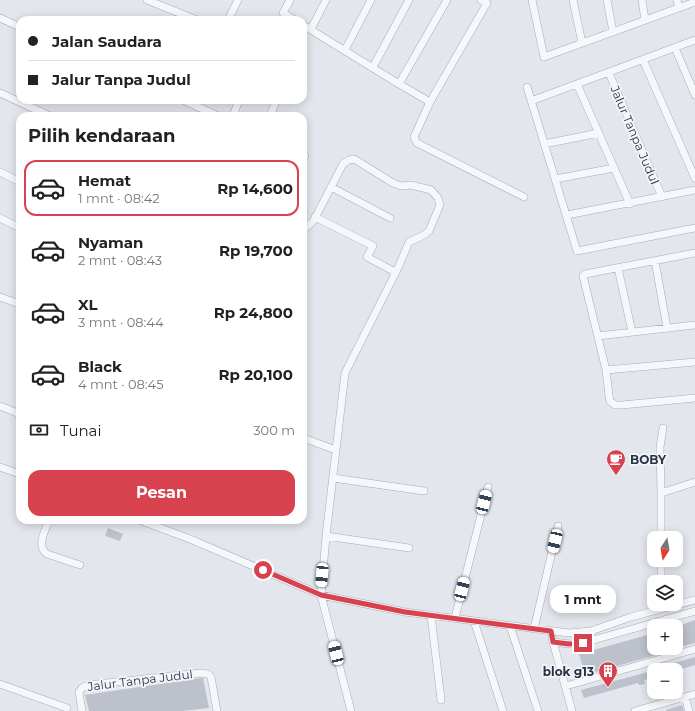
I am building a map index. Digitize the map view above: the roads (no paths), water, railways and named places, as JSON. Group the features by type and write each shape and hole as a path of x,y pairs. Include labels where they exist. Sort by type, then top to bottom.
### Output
{"street":[{"path":"147,0 187,16"},
{"path":"230,16 239,0"},
{"path":"288,16 283,13 290,0"},
{"path":"311,30 326,0"},
{"path":"345,50 371,0"},
{"path":"373,67 409,0"},
{"path":"399,84 447,0"},
{"path":"481,0 487,3 430,102 414,137 417,144 524,197"},
{"path":"532,0 544,57 695,2"},
{"path":"573,0 582,43"},
{"path":"607,0 613,32"},
{"path":"642,0 645,20"},
{"path":"677,0 679,8"},
{"path":"0,18 16,25"},
{"path":"307,28 430,102"},
{"name":"Jalur Tanpa Judul","path":"531,101 695,40"},
{"path":"674,48 695,95"},
{"path":"643,60 695,178"},
{"name":"Jalur Tanpa Judul","path":"609,73 662,197"},
{"path":"577,84 630,204"},
{"path":"527,87 577,251 695,228"},
{"path":"0,93 16,100"},
{"path":"24,104 41,112"},
{"path":"192,104 209,112"},
{"path":"272,112 275,104"},
{"path":"544,144 599,134"},
{"path":"307,227 315,217 343,164 349,160 354,160 401,186 410,185 431,190 438,198 440,205 429,231 409,242 345,373 326,536 321,595 351,711"},
{"path":"555,179 614,168"},
{"path":"0,172 16,180"},
{"path":"331,187 390,218"},
{"name":"Jalur Tanpa Judul","path":"567,215 630,204 695,190"},
{"path":"315,217 373,246 367,258 395,272"},
{"path":"0,218 16,226"},
{"path":"695,252 583,275 606,370 608,396 610,401 615,405 622,405 695,398"},
{"path":"655,261 668,328"},
{"path":"618,268 632,332"},
{"path":"0,297 16,303"},
{"path":"598,336 695,325"},
{"path":"606,370 695,362"},
{"path":"0,406 16,412"},
{"path":"661,531 660,447 663,428"},
{"path":"307,439 336,450"},
{"path":"0,466 16,472"},
{"path":"333,478 424,491"},
{"path":"661,493 695,482"},
{"path":"455,618 488,487"},
{"path":"48,524 41,546 43,551 47,554 80,565"},
{"path":"151,524 190,539 321,595 405,612 569,633 591,630 647,611"},
{"path":"534,629 558,526"},
{"path":"326,536 408,548"},
{"path":"683,602 695,600"},
{"path":"553,642 569,644 583,643 695,611"},
{"path":"431,615 441,700"},
{"path":"631,617 634,628"},
{"path":"474,621 503,711"},
{"path":"510,626 538,711"},
{"path":"551,631 562,678 566,686 572,711"},
{"path":"566,686 695,649"},
{"name":"Jalur Tanpa Judul","path":"82,711 79,692 82,688 88,686 201,673 208,674 211,677 217,711"},
{"path":"0,684 67,708"},
{"path":"635,711 695,694"},
{"path":"685,697 689,711"}],"place":[{"name":"BOBY","path":"616,476"},
{"name":"blok g13","path":"608,688"}]}
